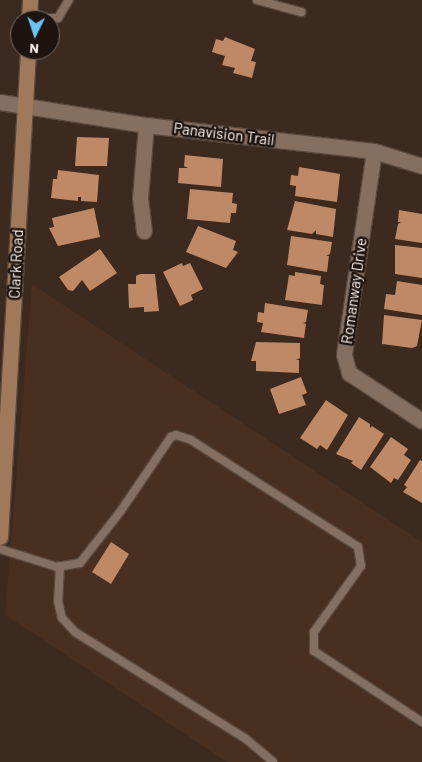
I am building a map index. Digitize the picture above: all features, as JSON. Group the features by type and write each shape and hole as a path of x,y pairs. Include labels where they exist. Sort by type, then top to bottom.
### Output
{"main road":[{"name":"Clark Road","path":"0,537 27,60"}],"street":[{"name":"Panavision Trail","path":"0,102 146,125 374,151 422,166"},
{"path":"144,230 140,198 146,125"},
{"name":"Romanway Drive","path":"374,151 344,355 350,373 422,421"}],"lane":[{"path":"60,15 69,0"},
{"path":"257,0 301,12"},
{"path":"0,549 60,566 80,563 86,558 170,437 176,435 191,440 358,547 361,566 314,632 314,651 422,722"},
{"path":"60,566 58,601 62,618 75,632 246,739 273,762"}],"shaded area":[{"path":"32,284 422,542 422,762 227,762 5,615"}],"building":[{"path":"225,37 255,49 251,61 256,62 252,78 233,73 235,68 222,65 225,56 212,52 216,39 223,41"},
{"path":"77,137 109,138 107,166 75,166"},
{"path":"185,155 223,159 221,187 178,183 179,168 188,168 184,166"},
{"path":"299,167 340,174 337,202 295,196 296,186 290,185 291,175 298,176"},
{"path":"58,170 99,175 97,202 81,201 81,197 78,197 78,201 51,198 53,179 57,179"},
{"path":"190,189 233,193 232,203 237,204 236,213 231,213 230,223 187,219"},
{"path":"295,201 336,209 333,237 316,234 316,230 312,234 287,230"},
{"path":"94,208 100,237 58,246 49,228 54,227 52,218"},
{"path":"399,210 422,214 422,243 395,239 398,224 401,222 398,222"},
{"path":"198,226 236,241 233,250 238,252 226,268 186,252"},
{"path":"291,236 332,242 330,254 326,256 329,256 327,272 287,265"},
{"path":"395,245 422,248 422,278 395,274"},
{"path":"100,249 117,273 90,291 82,280 73,291 68,290 59,277"},
{"path":"182,263 183,266 190,263 203,289 191,295 193,300 180,306 163,272"},
{"path":"295,272 321,276 320,284 324,285 322,305 285,300 289,275 295,276"},
{"path":"140,274 155,274 159,311 144,312 144,307 129,308 128,284 136,284 136,276"},
{"path":"397,281 422,285 422,315 384,309 386,294 395,295"},
{"path":"265,303 308,310 306,322 303,323 306,324 304,338 261,332 263,323 257,322 258,312 264,313"},
{"path":"384,315 422,320 417,346 412,348 382,344"},
{"path":"256,342 300,343 300,358 296,360 299,360 299,373 256,371 256,361 251,361"},
{"path":"301,377 307,393 302,395 306,405 279,414 270,389"},
{"path":"326,400 348,415 327,450 320,445 317,449 300,438"},
{"path":"359,417 370,424 370,428 372,426 384,434 361,470 351,463 353,461 336,454"},
{"path":"391,437 408,449 404,455 411,460 398,480 394,478 391,483 370,467"},
{"path":"420,460 422,461 422,503 403,492 407,487 404,485"},
{"path":"111,542 129,554 111,584 92,572"}]}
